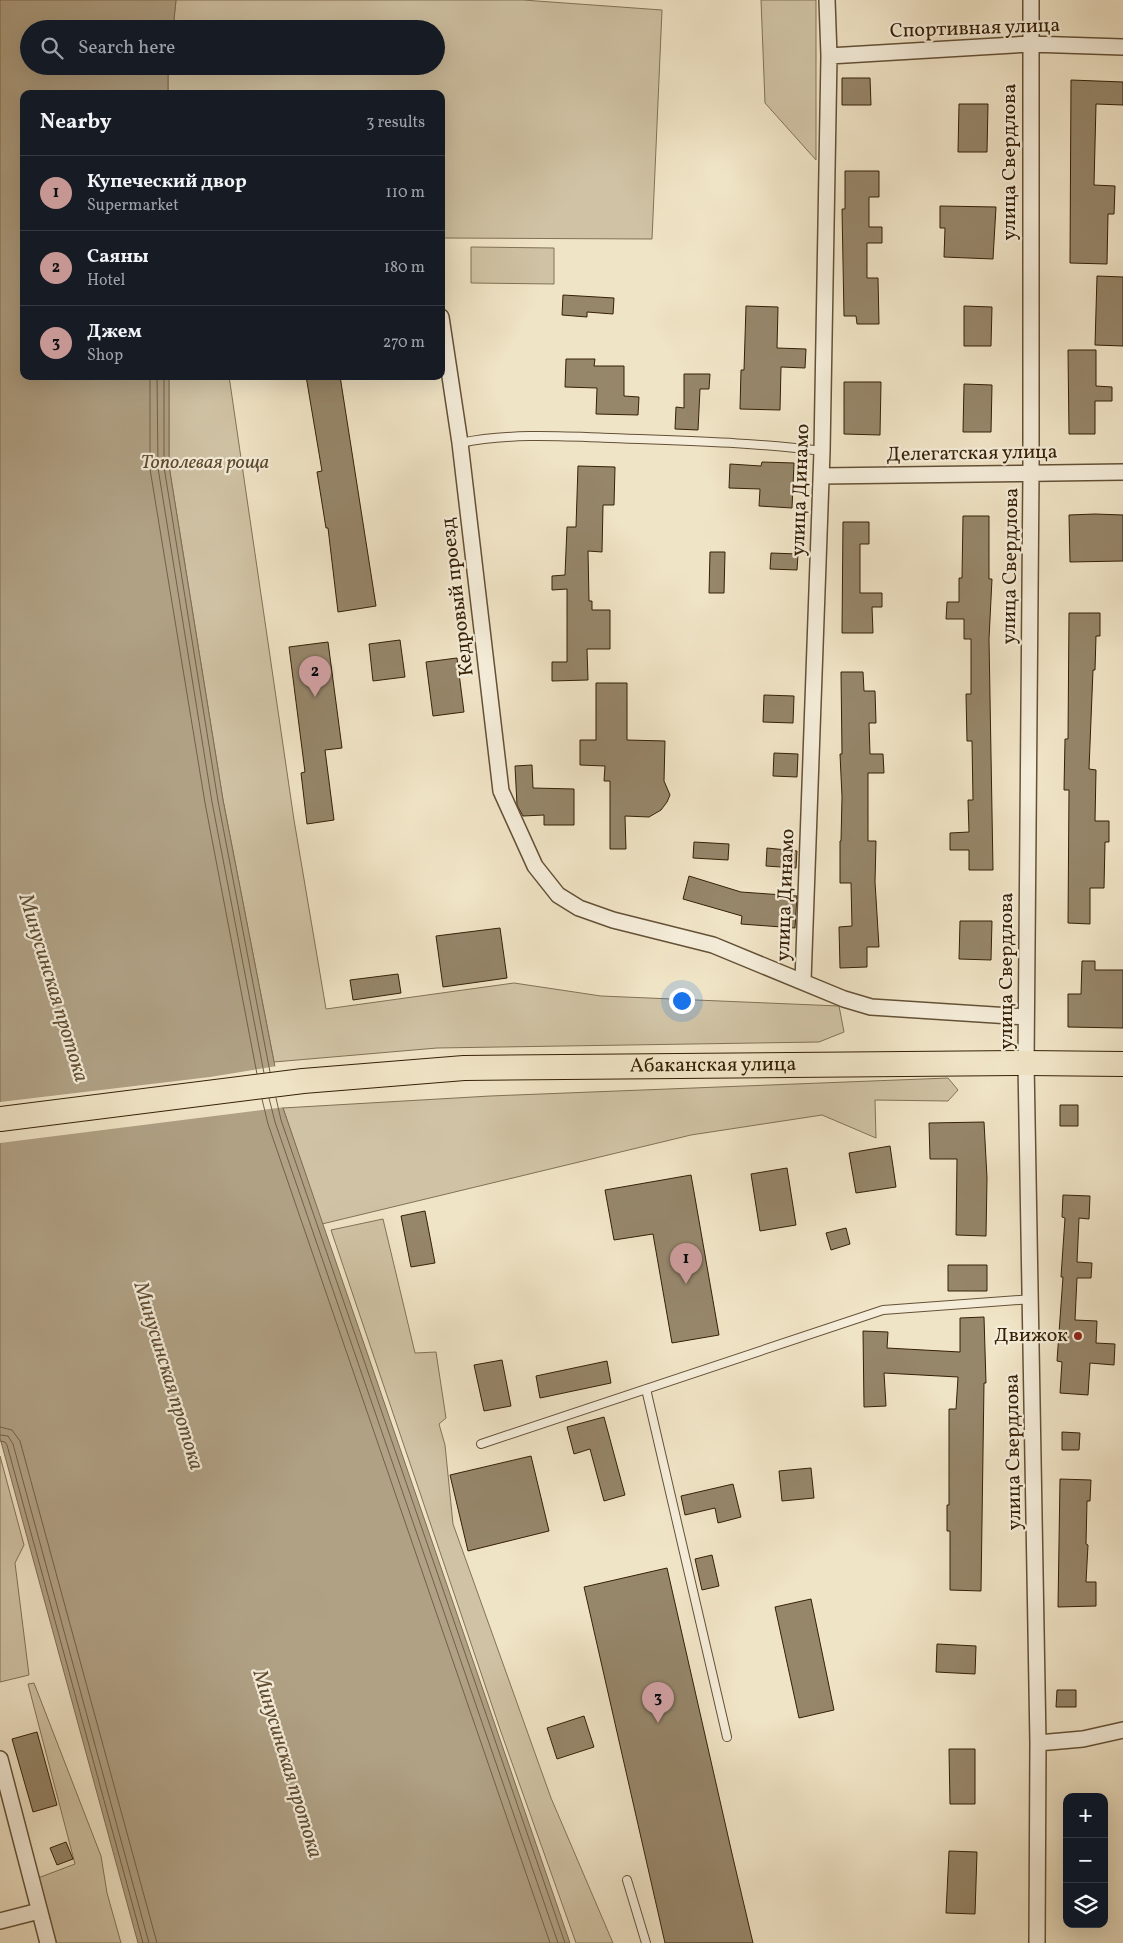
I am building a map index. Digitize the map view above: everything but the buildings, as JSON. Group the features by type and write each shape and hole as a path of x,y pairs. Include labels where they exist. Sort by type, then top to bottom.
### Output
{"main road":[{"name":"Абаканская улица","path":"0,1119 303,1081 464,1068 1026,1063 1123,1064"}],"street":[{"name":"улица Динамо","path":"803,981 822,451 828,56 827,0"},
{"name":"улица Свердлова","path":"1031,0 1031,473 1026,1063 1032,1299 1038,1743 1037,1943"},
{"name":"Спортивная улица","path":"828,56 1030,44 1123,47"},
{"name":"Кедровый проезд","path":"445,344 460,443 501,791 535,866 558,895 579,908 612,920 713,944 803,981"},
{"name":"Делегатская улица","path":"821,476 1123,472"},
{"path":"803,981 844,999 871,1007 1026,1017"},
{"path":"1038,1743 1083,1739 1123,1730"},
{"path":"0,1759 48,1943"},
{"path":"0,1922 40,1911"}],"lane":[{"path":"460,443 483,438 560,436 766,444 822,451"},
{"path":"481,1444 883,1310 1032,1299"},
{"path":"646,1389 727,1737"},
{"path":"627,1880 646,1943"}],"green space":[{"path":"176,0 523,0 662,10 652,239 445,238 445,90 168,90 168,75 445,75 445,20 174,20"},
{"path":"761,0 816,0 816,160 765,103"},
{"path":"471,247 554,248 554,284 471,283"},
{"name":"Тополевая роща","path":"169,380 230,380 294,820 326,1009 514,983 601,996 839,1006 844,1032 819,1042 437,1048 274,1062 223,800 169,466"},
{"path":"948,1078 958,1090 948,1101 875,1100 876,1138 822,1115 691,1135 322,1224 283,1108 490,1096"},
{"path":"383,1219 415,1353 436,1352 446,1418 439,1424 445,1445 453,1524 551,1798 613,1943 576,1943 501,1732 331,1230"},
{"path":"0,1456 24,1545 15,1563 29,1675 0,1682"},
{"path":"34,1683 101,1856 107,1893 121,1943 55,1943 38,1878 75,1864 28,1684"}],"water":[{"name":"Минусинская протока","path":"0,0 176,0 174,20 20,20 20,75 168,75 168,90 20,90 20,380 169,380 169,466 223,800 283,1108 570,1943 138,1943 0,1438"}],"pier":[{"path":"277,1066 285,1107 0,1143 0,1102 210,1077"}],"place":[{"name":"Саяны","path":"315,697"},
{"name":"Купеческий двор","path":"686,1284"},
{"name":"Движок","path":"1078,1336"},
{"name":"Джем","path":"658,1723"}]}
